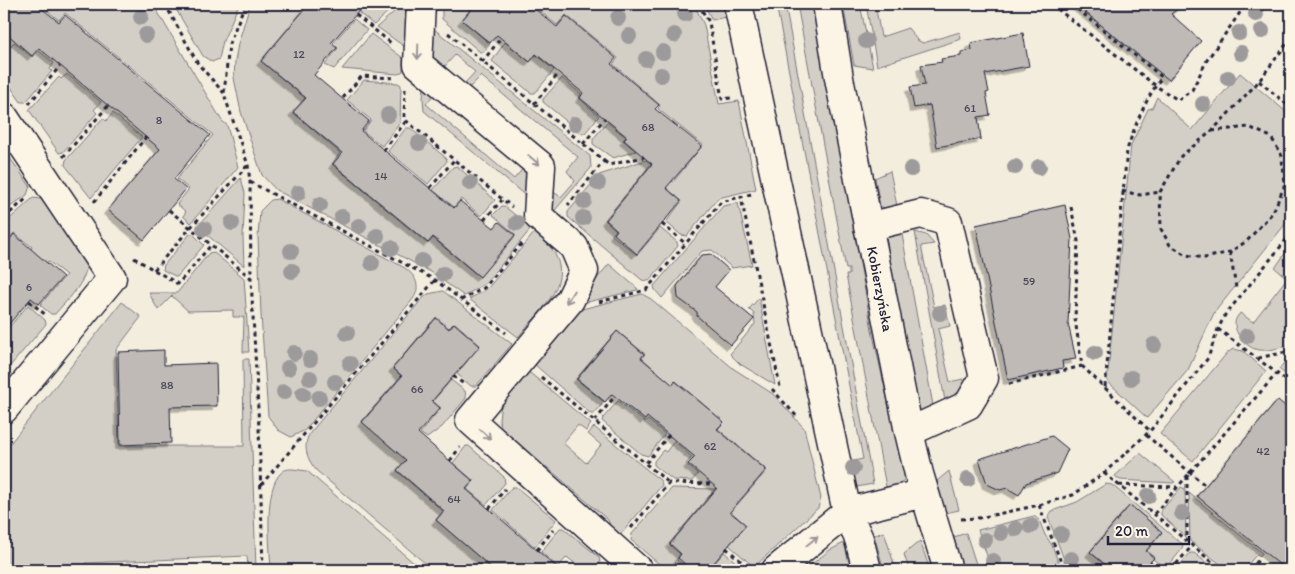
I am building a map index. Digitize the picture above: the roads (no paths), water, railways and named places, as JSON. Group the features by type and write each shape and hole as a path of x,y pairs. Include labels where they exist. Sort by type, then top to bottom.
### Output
{"street":[{"path":"421,4 418,64 541,166 538,216 574,247 584,271 570,300 470,420 638,570"},
{"path":"738,4 847,512 859,539 868,570"},
{"name":"Kobierzyńska","path":"827,4 839,78 908,432 924,493 948,570"},
{"path":"4,409 112,278 14,114"},
{"path":"868,227 921,214 948,222 984,378 968,405 908,432"},
{"path":"776,570 847,512 924,493"}]}
